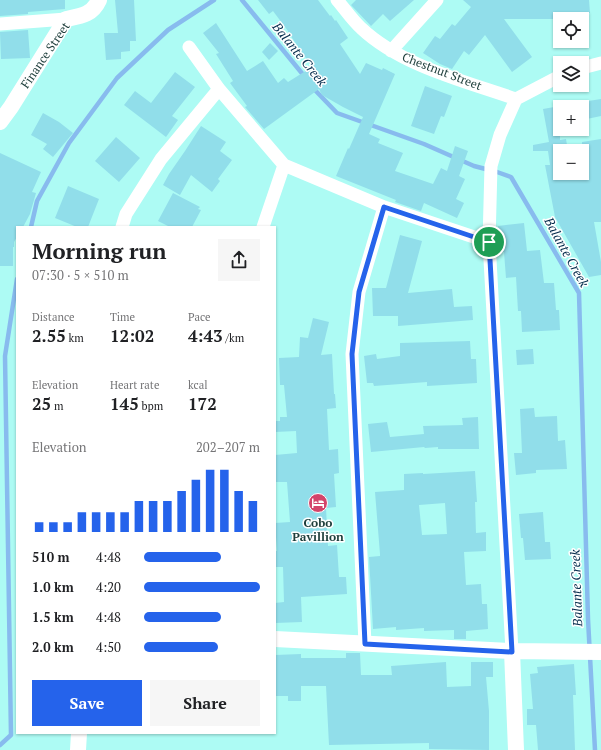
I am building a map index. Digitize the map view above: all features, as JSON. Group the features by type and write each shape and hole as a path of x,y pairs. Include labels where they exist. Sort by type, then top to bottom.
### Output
{"street":[{"name":"Finance Street","path":"0,122 5,107 66,19 83,16 91,12 99,0"},
{"name":"Chestnut Street","path":"337,0 360,28 391,51 420,66 516,99"},
{"path":"391,51 437,0"},
{"path":"0,24 66,19"},
{"path":"189,47 219,89 284,164 384,207 489,242"},
{"path":"589,66 601,63"},
{"path":"516,750 512,652 489,242 490,172 500,135 516,99 553,80"},
{"path":"122,226 126,214 161,160 219,89"},
{"path":"263,226 284,164"},
{"path":"365,644 352,354 359,292 384,207"},
{"path":"276,639 512,652 601,652"},
{"path":"79,734 78,750 92,750"}],"building":[{"path":"0,0 65,0 65,9 0,16"},
{"path":"115,0 134,0 136,41 130,41 130,51 121,52 121,59 106,60 104,33 118,33"},
{"path":"258,0 318,0 330,16 331,15 335,21 336,20 348,38 340,44 360,74 366,63 382,70 383,68 395,74 369,134 380,139 378,143 403,153 395,171 433,184 441,168 447,171 455,146 468,151 459,176 465,179 456,199 464,203 457,218 424,203 421,211 395,202 396,200 336,176 363,117 322,95 319,89 264,129 245,107 247,106 230,83 233,81 216,54 219,53 203,33 216,23 247,71 263,61 278,83 284,78 288,82 312,67 273,11 269,14"},
{"path":"356,0 414,0 390,21 383,14 371,26 351,5"},
{"path":"463,0 589,0 590,13 553,12 553,19 504,19 532,57 512,72 485,35 469,55 464,51 452,69 440,64 423,53 435,36 440,39 452,24 455,26 471,7"},
{"path":"28,30 30,58 1,59 0,32"},
{"path":"270,43 278,51 269,60 262,52"},
{"path":"175,72 195,87 172,116 178,120 166,137 124,105 135,91 151,103"},
{"path":"425,86 452,96 444,117 441,116 434,134 411,126"},
{"path":"601,99 601,116 589,119 589,101"},
{"path":"553,107 553,136 560,136 560,140 566,139 567,144 553,144 553,180 589,180 589,144 582,144 582,142 601,139 601,222 594,222 601,262 601,275 589,277 555,217 545,165 550,165 548,151 533,151 533,145 549,142 543,109"},
{"path":"43,113 59,122 73,133 53,157 43,149 47,144 31,135"},
{"path":"201,126 226,142 220,151 232,160 218,179 220,181 212,192 191,175 180,195 163,185"},
{"path":"116,137 140,158 119,182 95,161"},
{"path":"0,153 41,172 32,192 36,193 30,214 24,226 16,226 16,239 13,247 13,266 0,266"},
{"path":"68,186 99,199 88,226 75,226 55,218"},
{"path":"173,193 200,207 198,209 201,210 193,226 168,226 158,221"},
{"path":"524,223 527,251 540,250 544,283 554,283 556,310 559,310 560,330 522,332 521,311 518,311 516,277 506,278 504,252 501,252 498,226"},
{"path":"400,235 422,241 408,293 452,289 454,307 472,306 473,320 398,326 398,316 373,316 372,288 386,288"},
{"path":"313,318 329,322 321,355 332,354 336,408 327,409 329,450 338,449 339,473 334,474 336,507 326,508 328,546 337,545 339,577 346,577 347,594 301,597 302,622 276,623 276,603 284,602 283,567 276,567 276,523 290,522 287,482 276,482 276,455 297,453 296,431 276,432 276,421 280,421 280,417 287,417 284,385 280,385 279,358 299,357 300,337 308,338"},
{"path":"470,341 471,359 476,359 477,383 427,386 427,382 374,386 373,383 367,383 364,356 376,354 377,359 400,356 400,343"},
{"path":"533,349 534,364 517,365 516,350"},
{"path":"534,408 535,417 557,416 558,441 565,440 567,469 536,470 536,473 516,475 514,453 522,453 520,409"},
{"path":"478,417 479,449 438,449 438,447 424,447 371,452 368,424 387,422 390,437 424,434 423,426 463,425 462,418"},
{"path":"475,471 477,502 475,502 476,533 486,532 486,551 464,552 466,585 481,584 482,604 487,604 488,629 466,631 466,639 454,639 454,630 424,631 424,628 396,630 396,627 373,629 369,557 380,556 375,492 404,490 404,474","holes":["445,503 447,534 422,535 419,505"]},
{"path":"543,512 545,542 550,542 551,559 525,560 519,514"},
{"path":"346,653 360,653 361,675 392,675 391,666 446,662 447,687 471,686 471,662 493,662 493,677 486,677 489,711 489,750 429,749 429,743 329,745 326,686 301,686 301,701 288,701 288,696 276,696 276,655 301,654 301,658 346,658"},
{"path":"574,664 576,695 573,695 575,750 538,750 536,725 527,725 527,709 533,709 530,674 538,673 537,667"}],"waterway":[{"path":"31,226 37,201 69,143 117,78 168,30 214,0"},
{"name":"Balante Creek","path":"242,0 305,77"},
{"name":"Balante Creek","path":"313,88 337,113 424,144 474,166 511,177 579,293 588,619 595,750"},
{"path":"0,745 11,735 5,356 16,285"}],"place":[{"name":"Cobo Pavillion","path":"318,503"}],"route":[{"path":"384,207 489,242 512,652 365,644 352,354 359,292 384,207"}]}
